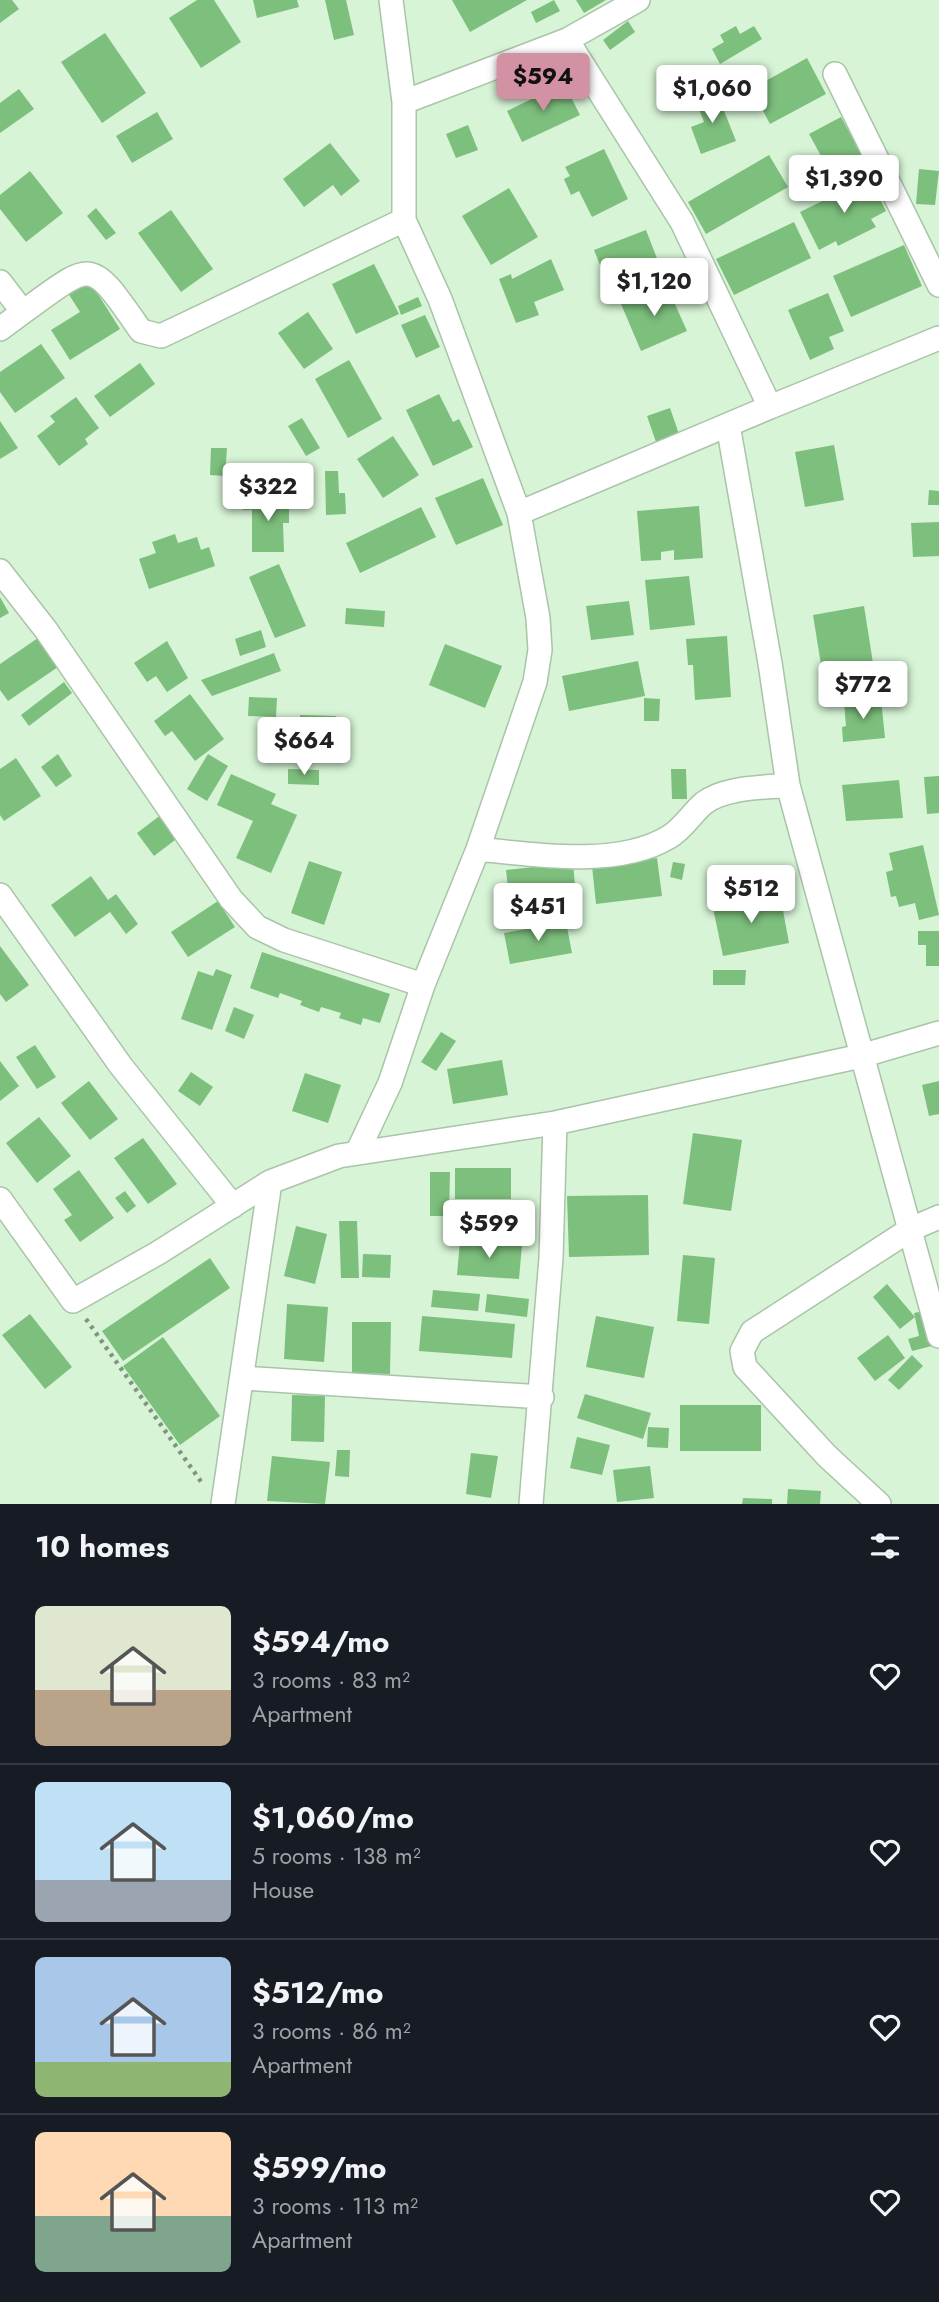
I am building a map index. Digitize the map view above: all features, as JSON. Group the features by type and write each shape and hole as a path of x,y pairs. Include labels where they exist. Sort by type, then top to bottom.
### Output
{"street":[{"path":"357,1153 390,1083 423,985 478,849 539,666 538,618 519,513 440,299 404,220 404,102 391,0"},
{"path":"404,102 567,40 638,0"},
{"path":"567,40 682,222 770,407"},
{"path":"835,74 939,285"},
{"path":"0,329 74,275 87,272 97,275 114,292 141,331 161,336 404,220"},
{"path":"0,282 23,312"},
{"path":"519,513 939,338"},
{"path":"728,425 770,663 788,785 939,1336"},
{"path":"0,571 46,630 231,899 257,927 284,940 423,985"},
{"path":"478,849 558,858 598,857 639,848 669,837 706,802 721,794 788,785"},
{"path":"0,895 121,1066 233,1206"},
{"path":"0,1199 73,1301 270,1182 340,1156 555,1123 861,1056 939,1032"},
{"path":"531,1504 542,1397 555,1123"},
{"path":"216,1498 243,1378 270,1182"},
{"path":"879,1504 827,1456 745,1367 742,1351 752,1332 911,1229 939,1217"},
{"path":"243,1378 542,1397"}],"path":[{"path":"73,1301 216,1498"}],"building":[{"path":"0,0 12,0 19,9 0,23"},
{"path":"197,0 214,0 241,42 201,68 169,18"},
{"path":"253,0 297,0 299,7 257,18"},
{"path":"325,0 346,0 354,35 334,40"},
{"path":"452,0 527,0 470,32"},
{"path":"554,0 560,11 536,23 531,12"},
{"path":"576,0 606,0 584,13"},
{"path":"628,21 635,32 610,50 603,40"},
{"path":"736,26 740,34 754,26 762,39 720,64 712,49 724,42 720,35"},
{"path":"105,33 146,93 102,123 61,62"},
{"path":"807,58 826,94 770,124 751,89"},
{"path":"564,83 580,115 522,142 507,111"},
{"path":"19,89 34,109 0,133 0,103"},
{"path":"717,93 736,141 701,154 691,127 704,122 696,101"},
{"path":"157,112 173,139 132,163 116,136"},
{"path":"841,117 869,168 837,185 809,134"},
{"path":"468,125 478,150 456,158 446,134"},
{"path":"330,143 360,181 341,196 333,185 304,207 283,179"},
{"path":"604,149 628,199 592,217 579,191 571,195 564,179 570,176 565,167"},
{"path":"769,155 788,187 706,234 688,202"},
{"path":"919,169 939,171 935,205 916,204"},
{"path":"30,171 63,213 26,242 0,209 0,195"},
{"path":"869,178 886,211 871,219 876,227 838,246 836,241 819,250 800,212"},
{"path":"509,188 538,237 491,265 462,216"},
{"path":"96,208 116,233 106,240 87,216"},
{"path":"171,210 213,269 181,292 138,233"},
{"path":"794,222 811,258 734,295 716,259"},
{"path":"646,230 658,261 606,280 594,250"},
{"path":"904,245 922,286 851,317 833,276"},
{"path":"551,259 564,290 534,302 539,315 516,323 499,279 511,274 512,279"},
{"path":"374,264 399,314 356,334 332,284"},
{"path":"89,280 120,329 70,360 51,330 80,312 68,293"},
{"path":"666,284 687,331 641,351 621,304"},
{"path":"828,293 844,331 829,337 834,349 810,360 788,310"},
{"path":"418,297 422,306 401,315 398,306"},
{"path":"308,312 333,349 304,369 278,333"},
{"path":"425,315 440,347 416,358 401,325"},
{"path":"41,344 65,378 15,413 0,392 0,372"},
{"path":"349,360 382,419 348,438 315,379"},
{"path":"140,363 155,384 110,417 94,396"},
{"path":"439,394 453,422 459,419 473,447 433,466 406,410"},
{"path":"76,397 99,428 85,439 88,444 59,466 37,436 55,422 50,416"},
{"path":"670,408 680,437 657,445 647,416"},
{"path":"302,418 320,448 306,456 288,426"},
{"path":"0,421 18,448 0,459"},
{"path":"393,436 419,475 383,498 357,459"},
{"path":"834,445 844,500 805,507 795,452"},
{"path":"211,448 227,448 225,476 210,475"},
{"path":"325,471 338,471 339,493 345,493 346,514 326,515"},
{"path":"483,478 503,525 456,545 435,498"},
{"path":"929,490 939,491 939,505 928,505"},
{"path":"289,497 289,523 283,523 284,552 252,552 252,510 243,510 243,498"},
{"path":"699,506 703,558 674,560 674,550 661,552 661,560 641,561 637,511"},
{"path":"421,507 436,537 360,573 346,543"},
{"path":"939,522 939,556 913,557 911,523"},
{"path":"175,534 178,543 197,537 201,550 209,547 215,566 149,589 139,559 156,553 152,542"},
{"path":"279,564 306,626 275,638 249,577"},
{"path":"689,576 695,625 650,630 645,580"},
{"path":"0,597 9,613 0,618"},
{"path":"629,601 634,635 591,640 586,606"},
{"path":"864,606 873,663 822,671 813,615"},
{"path":"346,608 385,611 384,627 345,624"},
{"path":"261,630 266,647 240,656 235,639"},
{"path":"727,636 731,697 695,700 693,665 688,665 686,639"},
{"path":"38,638 58,667 8,701 0,690 0,664"},
{"path":"167,641 188,678 167,692 156,676 147,682 134,663"},
{"path":"445,644 502,666 485,708 429,685"},
{"path":"274,653 281,671 212,696 201,680"},
{"path":"638,661 645,696 569,711 562,676"},
{"path":"64,682 72,693 29,726 21,715"},
{"path":"190,694 224,739 195,761 172,731 165,736 154,721"},
{"path":"249,697 277,698 276,717 248,716"},
{"path":"644,698 660,699 659,721 644,721"},
{"path":"881,699 885,738 843,742 842,727 846,726 844,702"},
{"path":"300,715 336,716 335,734 300,734"},
{"path":"335,741 336,757 306,760 305,743"},
{"path":"58,754 72,776 56,787 41,767"},
{"path":"208,754 228,766 207,801 187,789"},
{"path":"16,758 41,796 4,821 0,815 0,769"},
{"path":"288,769 319,770 319,785 288,784"},
{"path":"671,769 686,769 687,799 672,799"},
{"path":"231,774 276,794 271,804 297,815 271,873 236,858 253,821 217,805"},
{"path":"939,776 939,813 927,814 924,777"},
{"path":"899,780 903,818 846,821 842,785"},
{"path":"162,814 179,837 154,856 137,833"},
{"path":"923,845 939,915 919,920 915,903 899,907 896,896 891,897 886,872 893,870 889,853"},
{"path":"657,858 662,896 596,904 592,866"},
{"path":"309,861 342,872 324,925 291,913"},
{"path":"673,862 685,864 682,880 670,877"},
{"path":"573,863 577,908 511,915 506,870"},
{"path":"91,876 108,900 116,894 138,924 126,934 110,912 75,937 51,905"},
{"path":"780,894 789,943 723,956 713,908"},
{"path":"218,901 235,927 188,957 171,932"},
{"path":"566,922 572,953 510,964 504,933"},
{"path":"918,931 939,931 939,966 926,966 926,945 918,945"},
{"path":"0,946 29,985 6,1002 0,994"},
{"path":"262,952 390,994 380,1023 363,1018 361,1025 339,1018 341,1013 321,1007 319,1012 300,1005 302,1001 280,993 278,998 250,988"},
{"path":"216,969 232,975 212,1030 181,1019 198,971 213,976"},
{"path":"713,970 746,970 745,985 713,985"},
{"path":"234,1007 254,1015 244,1039 225,1031"},
{"path":"441,1032 456,1041 436,1071 421,1062"},
{"path":"35,1045 56,1077 37,1089 16,1057"},
{"path":"502,1060 508,1095 453,1104 447,1069"},
{"path":"0,1061 19,1086 0,1101"},
{"path":"191,1072 213,1087 200,1106 178,1091"},
{"path":"305,1073 341,1085 328,1123 292,1111"},
{"path":"89,1081 118,1119 90,1140 61,1103"},
{"path":"939,1081 939,1114 929,1116 922,1085"},
{"path":"39,1117 71,1156 37,1183 6,1143"},
{"path":"693,1133 742,1140 731,1211 683,1204"},
{"path":"143,1138 177,1184 148,1204 114,1158"},
{"path":"455,1168 511,1168 511,1199 455,1199"},
{"path":"79,1170 114,1218 80,1242 64,1220 72,1215 53,1189"},
{"path":"430,1172 450,1172 449,1216 430,1216"},
{"path":"125,1191 136,1206 127,1213 115,1198"},
{"path":"648,1195 649,1255 569,1257 567,1196"},
{"path":"339,1221 357,1221 359,1278 341,1278"},
{"path":"296,1226 327,1234 315,1284 284,1276"},
{"path":"460,1241 522,1245 519,1279 457,1275"},
{"path":"363,1254 391,1255 390,1278 362,1277"},
{"path":"683,1255 715,1258 709,1324 677,1321"},
{"path":"210,1258 230,1288 123,1361 102,1331"},
{"path":"887,1284 915,1317 900,1329 873,1297"},
{"path":"433,1290 480,1294 478,1311 431,1307"},
{"path":"487,1294 529,1299 527,1317 485,1312"},
{"path":"287,1304 328,1307 324,1362 284,1359"},
{"path":"928,1310 936,1345 912,1351 908,1339 919,1336 914,1313"},
{"path":"30,1314 72,1367 45,1389 2,1335"},
{"path":"422,1316 515,1324 512,1358 419,1351"},
{"path":"596,1316 654,1327 644,1378 586,1367"},
{"path":"352,1322 391,1322 390,1374 352,1373"},
{"path":"888,1335 905,1358 875,1381 857,1358"},
{"path":"163,1337 220,1416 180,1445 123,1366"},
{"path":"912,1355 923,1366 899,1390 888,1380"},
{"path":"585,1394 651,1413 643,1439 577,1418"},
{"path":"292,1395 325,1396 324,1442 291,1441"},
{"path":"680,1405 761,1405 761,1451 680,1451"},
{"path":"648,1427 669,1428 668,1448 647,1447"},
{"path":"577,1437 610,1445 602,1475 570,1468"},
{"path":"337,1450 350,1450 349,1477 335,1476"},
{"path":"471,1453 498,1456 491,1498 466,1494"},
{"path":"272,1456 330,1462 325,1504 267,1501"},
{"path":"650,1466 654,1498 617,1502 613,1470"},
{"path":"788,1489 821,1491 820,1504 787,1504"},
{"path":"743,1498 772,1499 772,1504 742,1504"}]}
